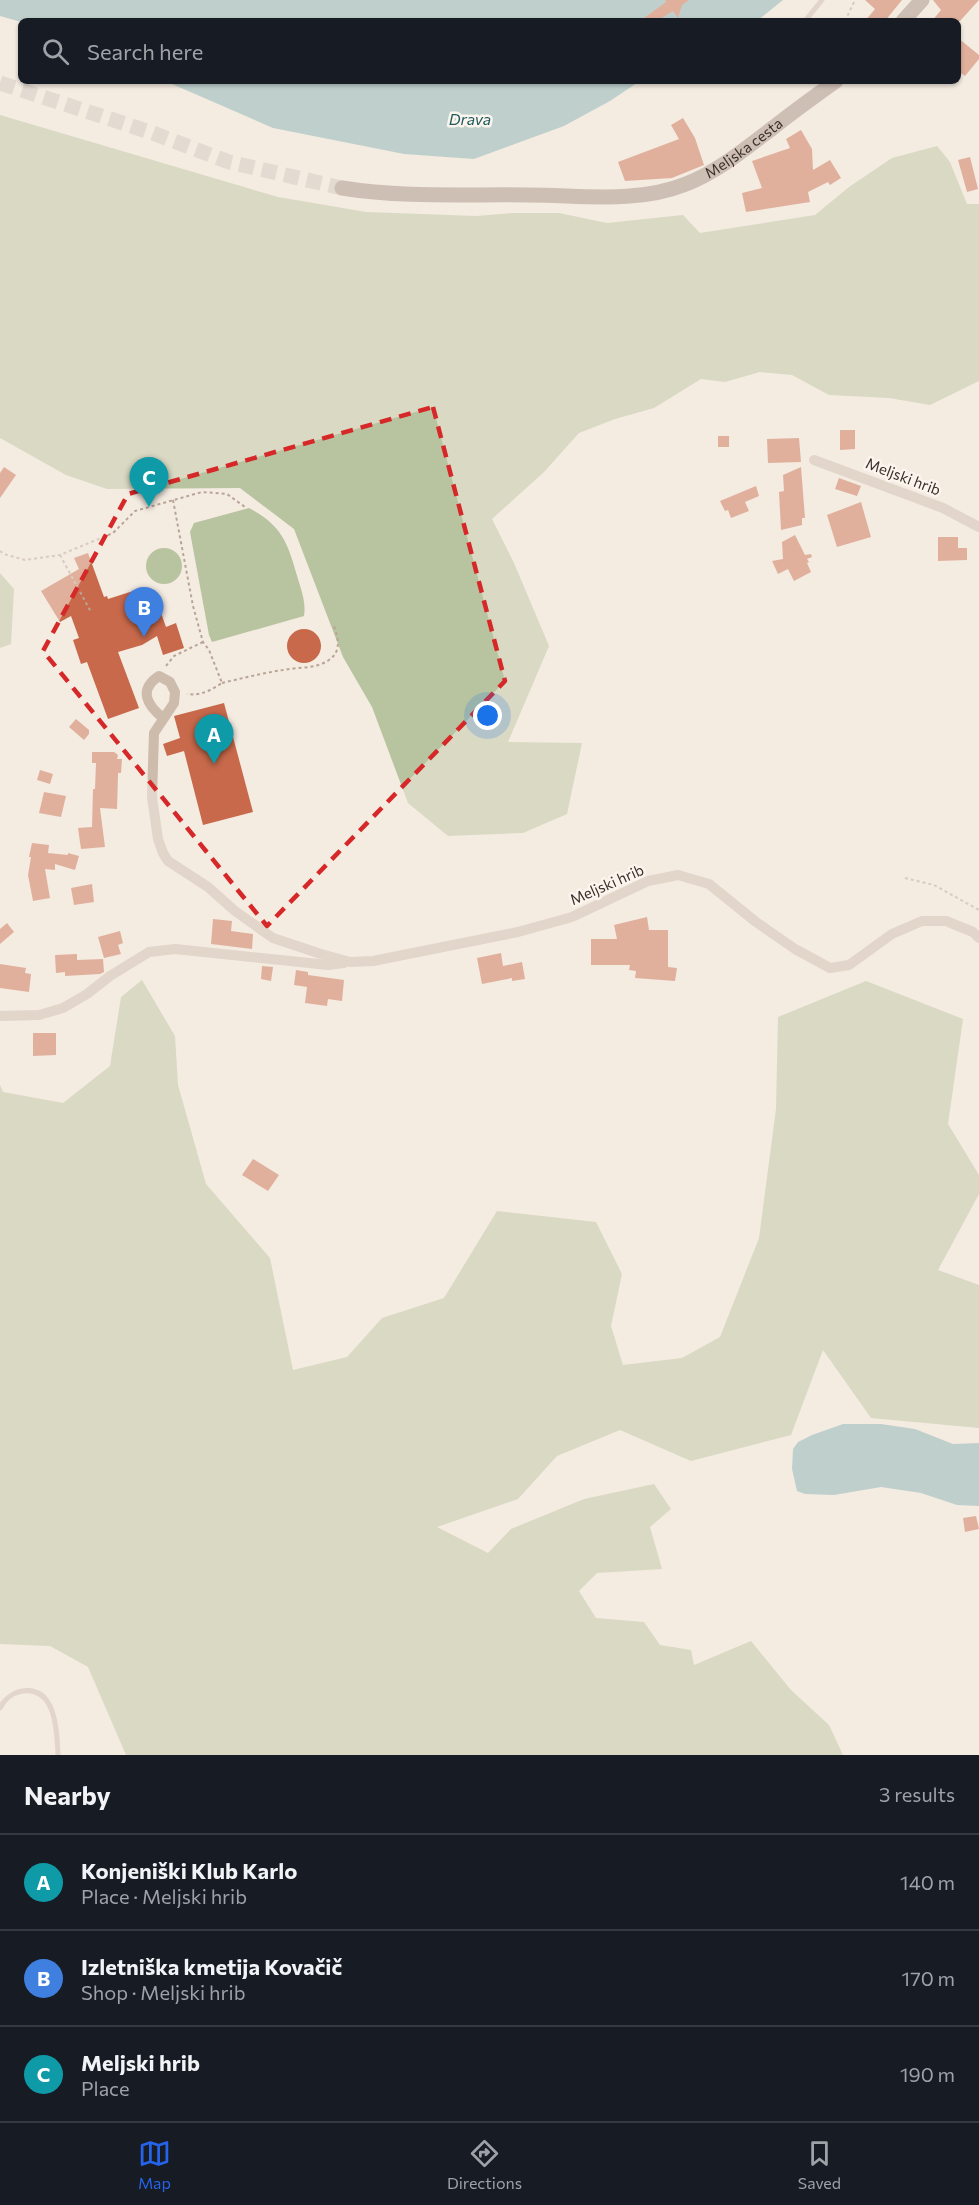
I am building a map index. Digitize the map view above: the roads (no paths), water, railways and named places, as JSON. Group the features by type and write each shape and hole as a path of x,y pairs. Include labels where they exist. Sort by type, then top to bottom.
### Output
{"street":[{"path":"906,18 922,0"},
{"name":"Meljska cesta","path":"342,188 406,195 640,196 686,184 710,173 832,84"},
{"name":"Meljski hrib","path":"814,460 943,508 979,527"},
{"name":"Meljski hrib","path":"163,718 150,707 146,692 150,682 159,676 170,682 175,692 174,704 154,733 152,796 158,839 168,861 208,887 235,911 273,938 350,962"},
{"name":"Meljski hrib","path":"0,1016 39,1015 63,1008 149,952 174,949 328,965 405,956 518,932 572,917 648,881 678,875 709,885 795,949 830,968 849,965 892,934 922,921 946,921 973,932 979,938"}],"lane":[{"path":"808,18 822,0"},
{"path":"0,1708 4,1701 17,1692 31,1690 44,1696 51,1708 58,1733 58,1755"}],"water":[{"path":"0,0 783,0 761,18 18,18 18,21 0,16"},
{"name":"Drava","path":"172,84 636,84 564,126 474,159 404,154 273,128"},
{"path":"843,1424 881,1424 915,1429 953,1444 979,1443 979,1506 957,1505 921,1493 881,1487 834,1495 805,1494 797,1491 792,1469 793,1449 798,1442 812,1435"}],"tunnel":[{"path":"0,83 150,132 229,162 342,188"}],"place":[{"name":"Meljski hrib","path":"149,507"},
{"name":"Izletniška kmetija Kovačič","path":"144,637"},
{"name":"Konjeniški Klub Karlo","path":"214,764"}]}
